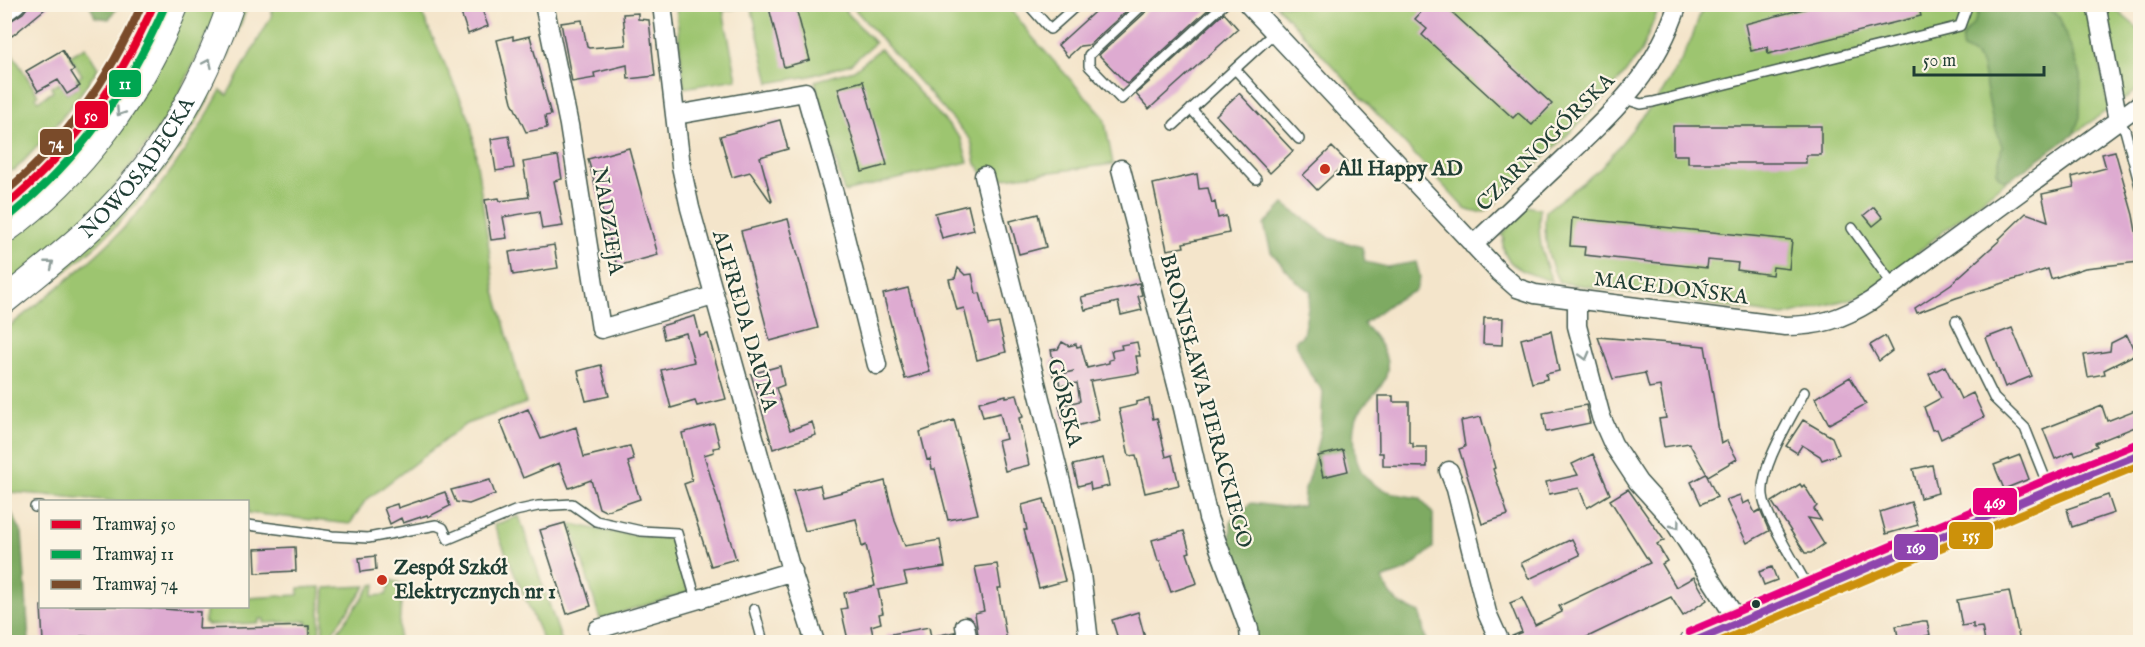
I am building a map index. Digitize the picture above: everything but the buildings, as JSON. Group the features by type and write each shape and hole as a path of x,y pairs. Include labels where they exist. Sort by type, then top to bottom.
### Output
{"main road":[{"path":"4,231 45,199 69,175 107,129 135,89 151,60 176,4"},
{"name":"NOWOSĄDECKA","path":"4,301 96,223 146,167 192,97 211,58 231,4"},
{"path":"1693,642 2140,454"}],"street":[{"path":"4,13 16,4"},
{"name":"NADZIEJA","path":"544,4 569,125 601,329 713,296"},
{"name":"ALFREDA DAUNA","path":"662,4 684,185 713,296 816,642"},
{"name":"MACEDOŃSKA","path":"1248,4 1473,245 1517,288 1535,294 1785,326 1823,324 1854,312 1896,284 2140,104"},
{"name":"CZARNOGÓRSKA","path":"1473,245 1625,99 1664,41 1678,4"},
{"path":"2096,4 2118,121"},
{"path":"676,115 805,92 835,197 877,365"},
{"name":"BRONISŁAWA PIERACKIEGO","path":"1121,169 1183,408 1208,518 1249,629 1250,642"},
{"name":"GÓRSKA","path":"984,176 1065,498 1081,574 1089,642"},
{"path":"1576,299 1577,326 1601,417 1613,444 1638,482 1675,523 1739,622"},
{"path":"1449,471 1456,489 1487,613 1500,642"},
{"path":"602,642 598,629 793,571"}],"lane":[{"path":"1028,4 1050,29 1078,4"},
{"path":"1144,4 1089,55 1089,66 1121,99 1224,4"},
{"path":"1625,99 1641,104 1653,102 1960,26 1968,4"},
{"path":"1174,125 1274,33"},
{"path":"1235,69 1299,139"},
{"path":"1191,109 1256,179"},
{"path":"2118,121 2125,130 2140,186"},
{"path":"1852,228 1888,278 1896,284"},
{"path":"1956,321 1994,398 2025,428 2050,490"},
{"path":"1804,392 1768,462 1762,494 1768,513 1810,591"},
{"path":"249,525 332,536 368,538 436,525 443,528 448,539 515,511 538,506 572,504 596,521 641,531 677,533 696,599"},
{"path":"754,609 763,642"}],"green space":[{"path":"90,4 119,5 109,19 95,17"},
{"path":"687,4 840,5 875,43 850,64 810,76 769,83 751,5 723,11 737,79 684,88 676,7"},
{"path":"187,5 221,5 171,112 99,207 5,288 5,244 30,225"},
{"path":"243,5 248,5 227,60 228,48"},
{"path":"273,5 418,5 471,122 495,291 526,403 466,424 365,501 350,524 249,513 249,500 103,500 10,492 9,508 5,510 5,330 93,258 135,216 188,147 221,90 227,95 271,17"},
{"path":"851,5 1008,5 1033,38 1104,117 1113,164 989,180 976,164 971,140"},
{"path":"1276,5 1660,5 1641,52 1607,96 1508,193 1503,189 1497,196 1500,199 1492,207 1475,212 1465,209"},
{"path":"1703,5 2089,5 2109,109 2002,184 1865,295 1784,316 1559,282 1551,265 1547,247 1546,211 1601,168 1662,93 1680,63"},
{"path":"1980,5 2042,5 2059,16 2081,75 2080,117 2073,135 2010,179 2004,180 1997,172 2002,146 1992,118 1982,66 1976,56 1963,49 1962,44 1963,36 1974,23"},
{"path":"2101,5 2110,5 2140,30 2140,87 2124,100 2121,99"},
{"path":"4,40 38,95 36,97 38,101 53,92 51,87 60,83 67,94 80,86 76,79 82,75 70,56 85,47 98,68 69,109 38,146 15,170 5,171"},
{"path":"880,49 961,139 968,162 844,192 815,81 854,70"},
{"path":"214,78 217,83 206,105 180,148 150,188 98,244 45,288 37,288"},
{"path":"1284,204 1330,238 1362,247 1365,262 1387,267 1416,262 1420,277 1416,290 1394,301 1363,324 1382,347 1387,369 1384,381 1363,406 1357,417 1354,441 1357,462 1368,480 1396,494 1420,498 1433,514 1433,548 1407,570 1382,579 1397,601 1420,613 1426,642 1255,642 1233,570 1230,550 1231,520 1251,503 1291,508 1303,506 1304,492 1321,428 1323,391 1310,374 1295,341 1303,335 1311,291 1297,282 1271,252 1264,225"},
{"path":"1527,206 1540,209 1541,246 1552,281 1518,268 1506,255 1503,247 1504,237 1501,235"},
{"path":"9,508 22,533 29,642 5,642 4,510"},
{"path":"519,516 562,642 544,642 494,525"},
{"path":"571,524 611,532 671,539 688,592 600,619"},
{"path":"391,580 400,583 402,589 398,642 330,642 372,585 376,584 372,596 386,595"},
{"path":"366,586 325,642 322,642 325,588"},
{"path":"321,587 319,642 311,642 311,625 307,621 264,623 264,619 259,619 259,623 207,625 204,622 206,608 249,608 249,598 298,595 299,588"}],"tram line":[{"name":"74","path":"4,193 47,152 84,107 116,58 142,4"},
{"name":"50","path":"4,207 51,163 91,115 125,62 154,4"},
{"name":"11","path":"11,215 59,170 100,121 134,68 164,8"}],"transit line":[{"name":"469","path":"1689,632 2136,444"},
{"name":"169","path":"1693,642 2140,454"},
{"name":"155","path":"1719,642 2140,465"}],"place":[{"name":"All Happy AD","path":"1325,169"},
{"name":"Zespół Szkół Elektrycznych nr 1","path":"382,580"}]}
